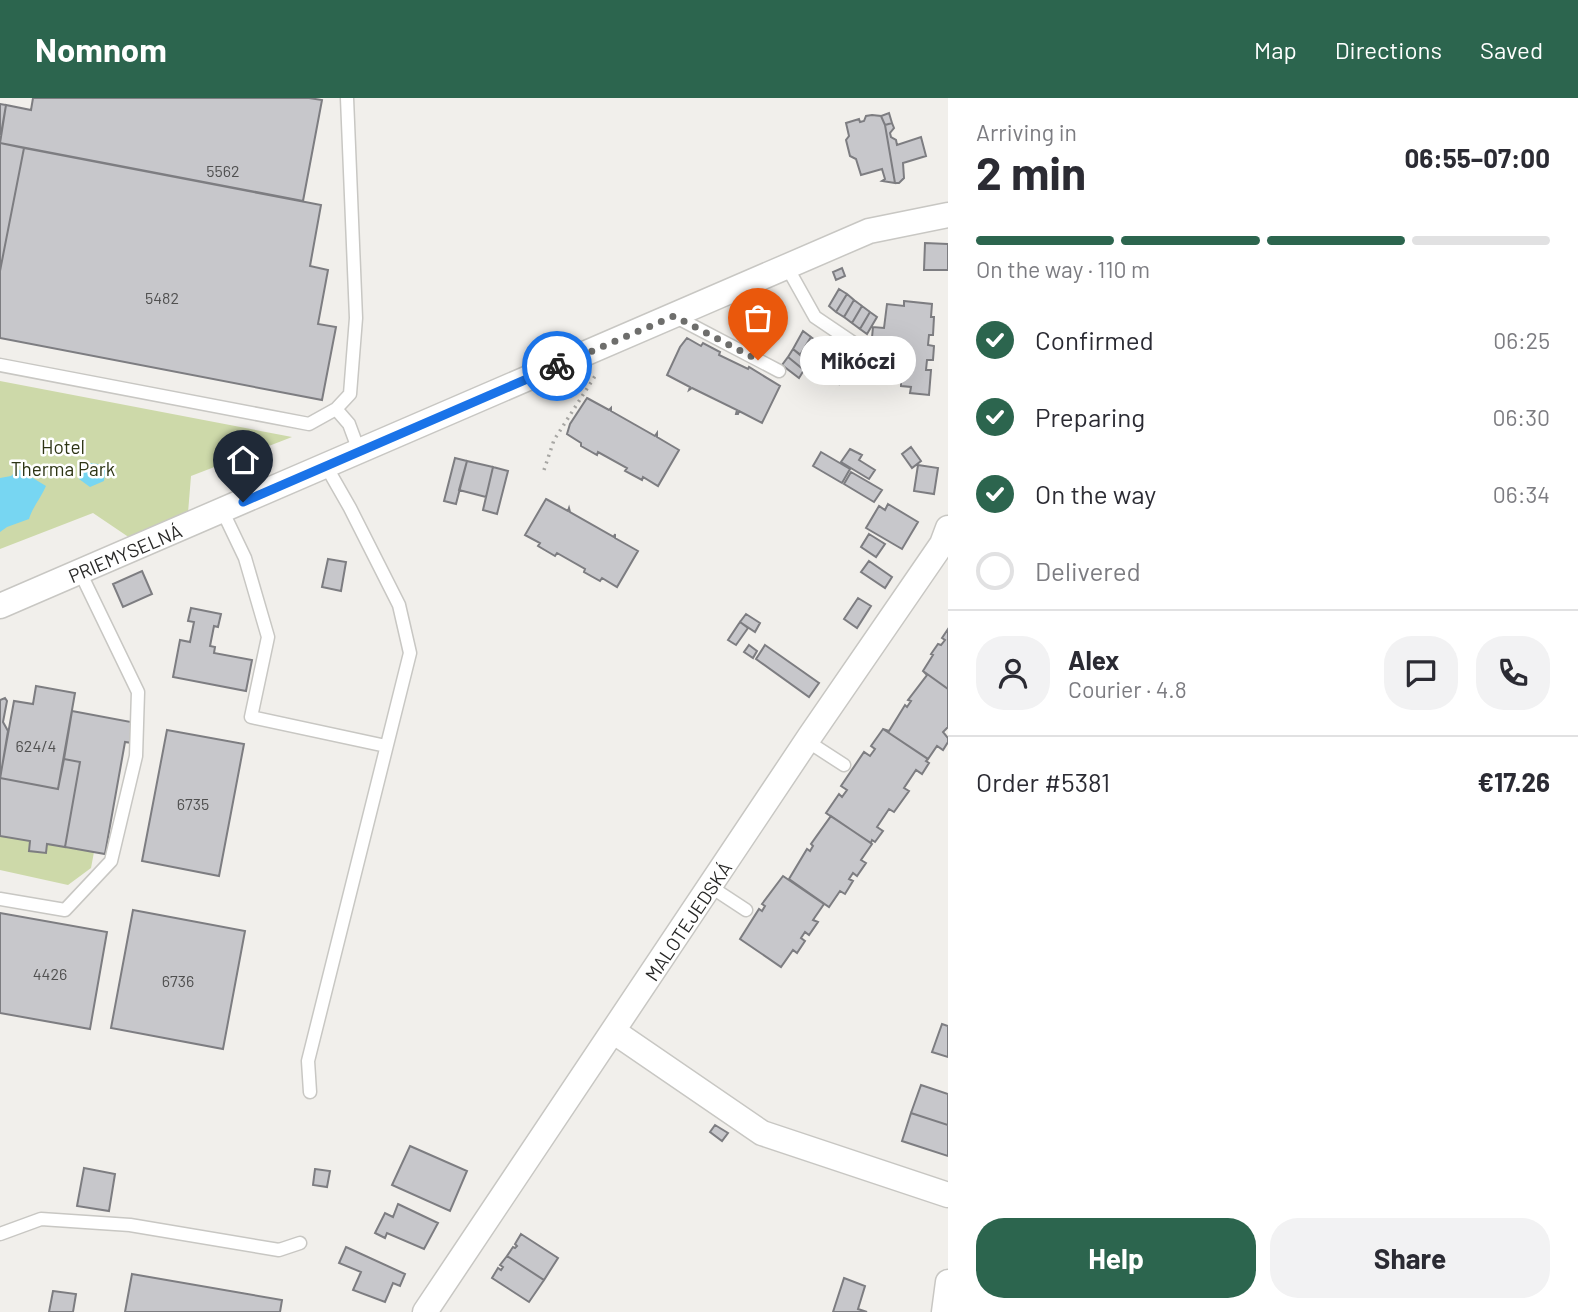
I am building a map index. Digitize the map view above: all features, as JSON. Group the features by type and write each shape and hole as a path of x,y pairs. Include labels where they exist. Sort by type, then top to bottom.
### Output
{"street":[{"name":"PRIEMYSELNÁ","path":"0,606 869,231 948,215"},
{"name":"MALOTEJEDSKÁ","path":"425,1312 942,544 948,528"},
{"path":"613,1031 762,1133 948,1195"},
{"path":"944,1312 948,1282"}],"lane":[{"path":"0,365 309,424 336,408 351,394 356,318 347,98"},
{"path":"786,267 815,317 852,342"},
{"path":"674,316 779,371"},
{"path":"336,408 349,424 359,451"},
{"path":"310,1092 308,1060 410,653 399,604 351,508 326,466"},
{"path":"222,510 246,558 268,637 251,717 386,747"},
{"path":"0,899 65,910 111,861 136,756 138,692 80,572"},
{"path":"807,741 844,765"},
{"path":"711,887 746,910"},
{"path":"0,1234 41,1219 130,1225 279,1250 300,1243"}],"path":[{"path":"544,470 554,440 597,373"}],"green space":[{"name":"Hotel Therma Park","path":"0,381 292,437 191,476 188,513 130,538 93,513 0,549"},
{"path":"0,836 30,841 29,851 45,853 47,844 94,852 91,868 68,885 0,870"}],"water":[{"path":"90,463 106,465 104,481 90,487 79,479 81,467"},
{"path":"18,469 46,486 29,519 0,532 0,478 11,476"}],"building":[{"path":"33,98 322,100 303,201 0,143 6,105 31,110"},
{"path":"0,104 6,105 1,134 0,134"},
{"path":"889,113 892,123 885,125 881,116"},
{"path":"866,116 881,116 885,125 895,183 882,181 885,179 882,169 861,175 856,159 850,156 846,123 859,119 860,122 864,121"},
{"path":"892,123 894,128 890,133 897,145 921,137 926,156 903,163 904,178 899,183 895,183 885,125"},
{"path":"0,143 24,148 0,271"},
{"path":"24,148 321,205 310,266 328,270 318,324 336,327 322,400 0,338 0,271"},
{"path":"925,243 948,244 948,270 924,270"},
{"path":"842,268 845,276 836,280 833,272"},
{"path":"839,289 847,294 836,312 829,306"},
{"path":"847,294 854,300 844,317 836,312"},
{"path":"854,300 862,306 852,323 844,317"},
{"path":"904,301 932,304 933,335 929,335 928,345 934,346 933,360 927,360 926,370 931,370 929,395 910,393 911,387 901,386 901,374 891,373 890,381 884,381 885,377 880,377 882,349 871,348 873,327 884,328 887,304 904,306"},
{"path":"862,306 870,312 860,329 852,323"},
{"path":"870,312 877,317 867,334 860,329"},
{"path":"803,331 811,337 800,355 793,349"},
{"path":"811,337 819,343 808,360 800,355"},
{"path":"687,338 701,346 703,343 720,352 719,355 748,369 749,367 780,386 762,423 739,411 736,414 737,410 692,388 689,390 690,387 667,375"},
{"path":"819,343 826,349 816,366 808,360"},
{"path":"793,349 810,362 804,370 788,357"},
{"path":"826,349 834,354 824,372 816,366"},
{"path":"834,354 842,360 831,378 824,372"},
{"path":"788,357 804,370 799,378 782,365"},
{"path":"842,360 849,365 839,384 831,378"},
{"path":"587,398 609,410 611,408 611,411 655,436 657,433 657,437 679,450 658,486 625,471 627,468 598,452 597,455 581,446 581,443 567,434 570,424"},
{"path":"911,447 921,461 912,468 902,454"},
{"path":"850,449 862,455 859,460 875,470 869,479 841,462"},
{"path":"821,452 850,469 842,483 813,466"},
{"path":"455,458 467,461 456,504 444,501"},
{"path":"467,461 493,467 486,497 459,490"},
{"path":"918,465 938,468 934,494 914,491"},
{"path":"493,467 508,471 497,514 483,510"},
{"path":"851,472 882,490 874,502 844,484"},
{"path":"546,499 568,511 569,508 570,512 614,537 615,534 615,538 638,551 617,587 584,572 585,569 557,553 555,556 525,535"},
{"path":"888,504 918,522 902,549 866,528 879,506 885,510"},
{"path":"869,534 885,544 876,557 861,547"},
{"path":"328,559 346,562 341,591 322,587"},
{"path":"869,561 892,577 885,588 861,572"},
{"path":"142,571 152,594 123,607 113,584"},
{"path":"858,598 871,606 857,628 844,619"},
{"path":"191,608 221,614 218,627 214,626 210,646 215,647 214,653 252,660 246,691 173,677 180,640 190,642 194,622 188,621"},
{"path":"746,614 760,623 755,632 740,622"},
{"path":"740,622 748,628 736,645 728,640"},
{"path":"948,629 948,689 923,671 938,644 941,645 945,640 942,638"},
{"path":"749,645 757,651 753,658 744,652"},
{"path":"765,645 819,683 809,697 756,659"},
{"path":"923,671 948,689 948,727 943,732 948,742 943,750 937,746 928,759 883,729 889,731 905,705 907,707 911,701 908,700 927,675"},
{"path":"36,686 75,693 58,789 0,778 14,701 33,704"},
{"path":"5,698 7,701 3,722 8,731 0,779 0,700"},
{"path":"72,711 131,722 132,743 125,742 105,854 65,847 80,762 64,759"},
{"path":"883,729 928,759 926,761 929,763 922,774 916,770 904,788 909,791 894,812 889,809 877,827 883,831 875,842 872,840 871,843 826,813 839,794 842,797 847,790 841,786 864,752 870,756 875,749 871,746"},
{"path":"167,730 244,744 219,876 142,861"},
{"path":"64,759 80,762 65,847 47,844 46,853 29,851 30,841 0,836 0,778 58,789"},
{"path":"831,816 872,844 861,860 866,863 857,876 853,873 849,879 853,881 845,894 840,891 829,907 789,879"},
{"path":"783,876 824,904 813,920 818,922 809,935 805,932 801,938 805,941 797,953 793,950 781,967 740,939 759,909 762,911 765,906 762,904"},
{"path":"133,910 245,931 223,1049 111,1028"},
{"path":"0,913 107,932 90,1029 0,1013"},
{"path":"942,1024 948,1026 948,1057 932,1052"},
{"path":"921,1085 948,1094 948,1125 911,1113"},
{"path":"911,1113 948,1125 948,1156 902,1141"},
{"path":"715,1125 728,1133 722,1141 710,1132"},
{"path":"410,1146 467,1171 450,1211 392,1185"},
{"path":"84,1168 115,1174 109,1211 77,1206"},
{"path":"315,1169 330,1171 327,1187 313,1185"},
{"path":"398,1204 438,1223 424,1249 387,1233 385,1238 375,1233 385,1213 393,1217"},
{"path":"521,1234 558,1258 544,1280 507,1256 513,1247 517,1246 515,1244"},
{"path":"346,1247 405,1274 400,1286 393,1283 385,1302 353,1290 361,1272 339,1263"},
{"path":"507,1256 544,1280 529,1302 492,1278 498,1268 501,1270 503,1267 500,1265"},
{"path":"132,1274 282,1300 280,1312 125,1312"},
{"path":"844,1278 865,1286 858,1309 867,1312 833,1312"},
{"path":"53,1291 76,1294 73,1312 49,1312"}],"way so far":[{"path":"557,366 674,316 758,360"}],"place":[{"name":"Mikóczi","path":"758,360"}],"route":[{"path":"243,502 557,366"}]}
